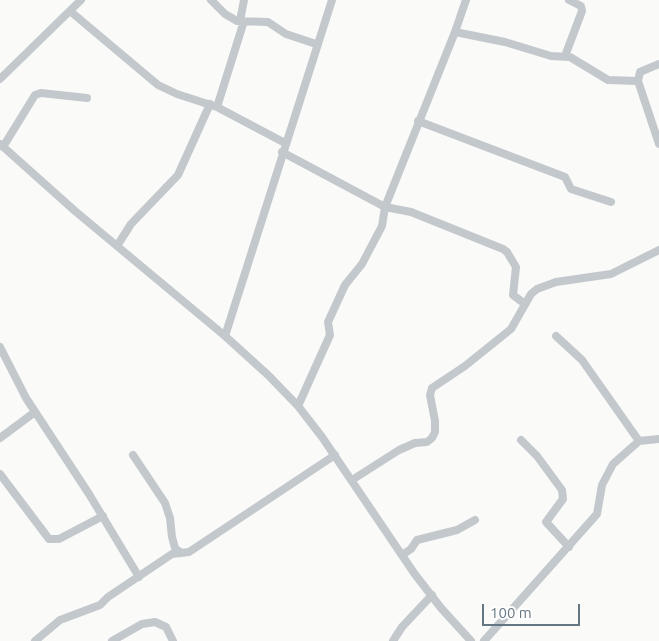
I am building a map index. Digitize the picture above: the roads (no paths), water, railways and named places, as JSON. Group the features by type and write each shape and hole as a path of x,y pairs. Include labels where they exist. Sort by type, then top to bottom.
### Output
{"street":[{"path":"0,79 81,0"},
{"path":"211,0 225,14 242,21 268,22 286,34 316,44"},
{"path":"117,246 140,214 178,175 214,106 242,21 244,0"},
{"path":"225,336 316,44 332,0"},
{"path":"298,406 330,335 328,322 345,284 362,264 382,226 385,207 466,0"},
{"path":"565,56 582,11 581,6 569,0"},
{"path":"70,11 158,85 214,106 285,143"},
{"path":"455,32 505,42 551,56 565,56 608,80 638,81"},
{"path":"659,64 640,72 638,81 659,144"},
{"path":"87,98 38,93 1,146 225,336 268,375 298,406 335,455 402,555 432,595 471,641"},
{"path":"418,121 560,174 566,177 571,189 611,202"},
{"path":"282,152 385,207 411,212 503,249 516,267 513,295 525,304"},
{"path":"352,480 399,450 415,443 427,442 432,438 435,432 435,421 430,395 432,388 465,366 511,329 532,294 546,284 611,274 659,250"},
{"path":"556,336 582,360 639,441"},
{"path":"0,347 35,412 103,516 139,576"},
{"path":"0,438 35,412"},
{"path":"484,641 598,514 602,485 613,464 639,441 659,439"},
{"path":"521,440 537,456 562,490 563,499 546,522 569,547"},
{"path":"133,455 164,503 170,518 174,542 181,553"},
{"path":"35,641 60,620 93,609 172,554 189,552 335,455"},
{"path":"0,474 49,539 59,539 103,516"},
{"path":"402,555 411,549 417,540 457,530 475,520"},
{"path":"393,641 402,627 432,595"},
{"path":"112,641 142,624 155,622 166,627 173,641"}]}
